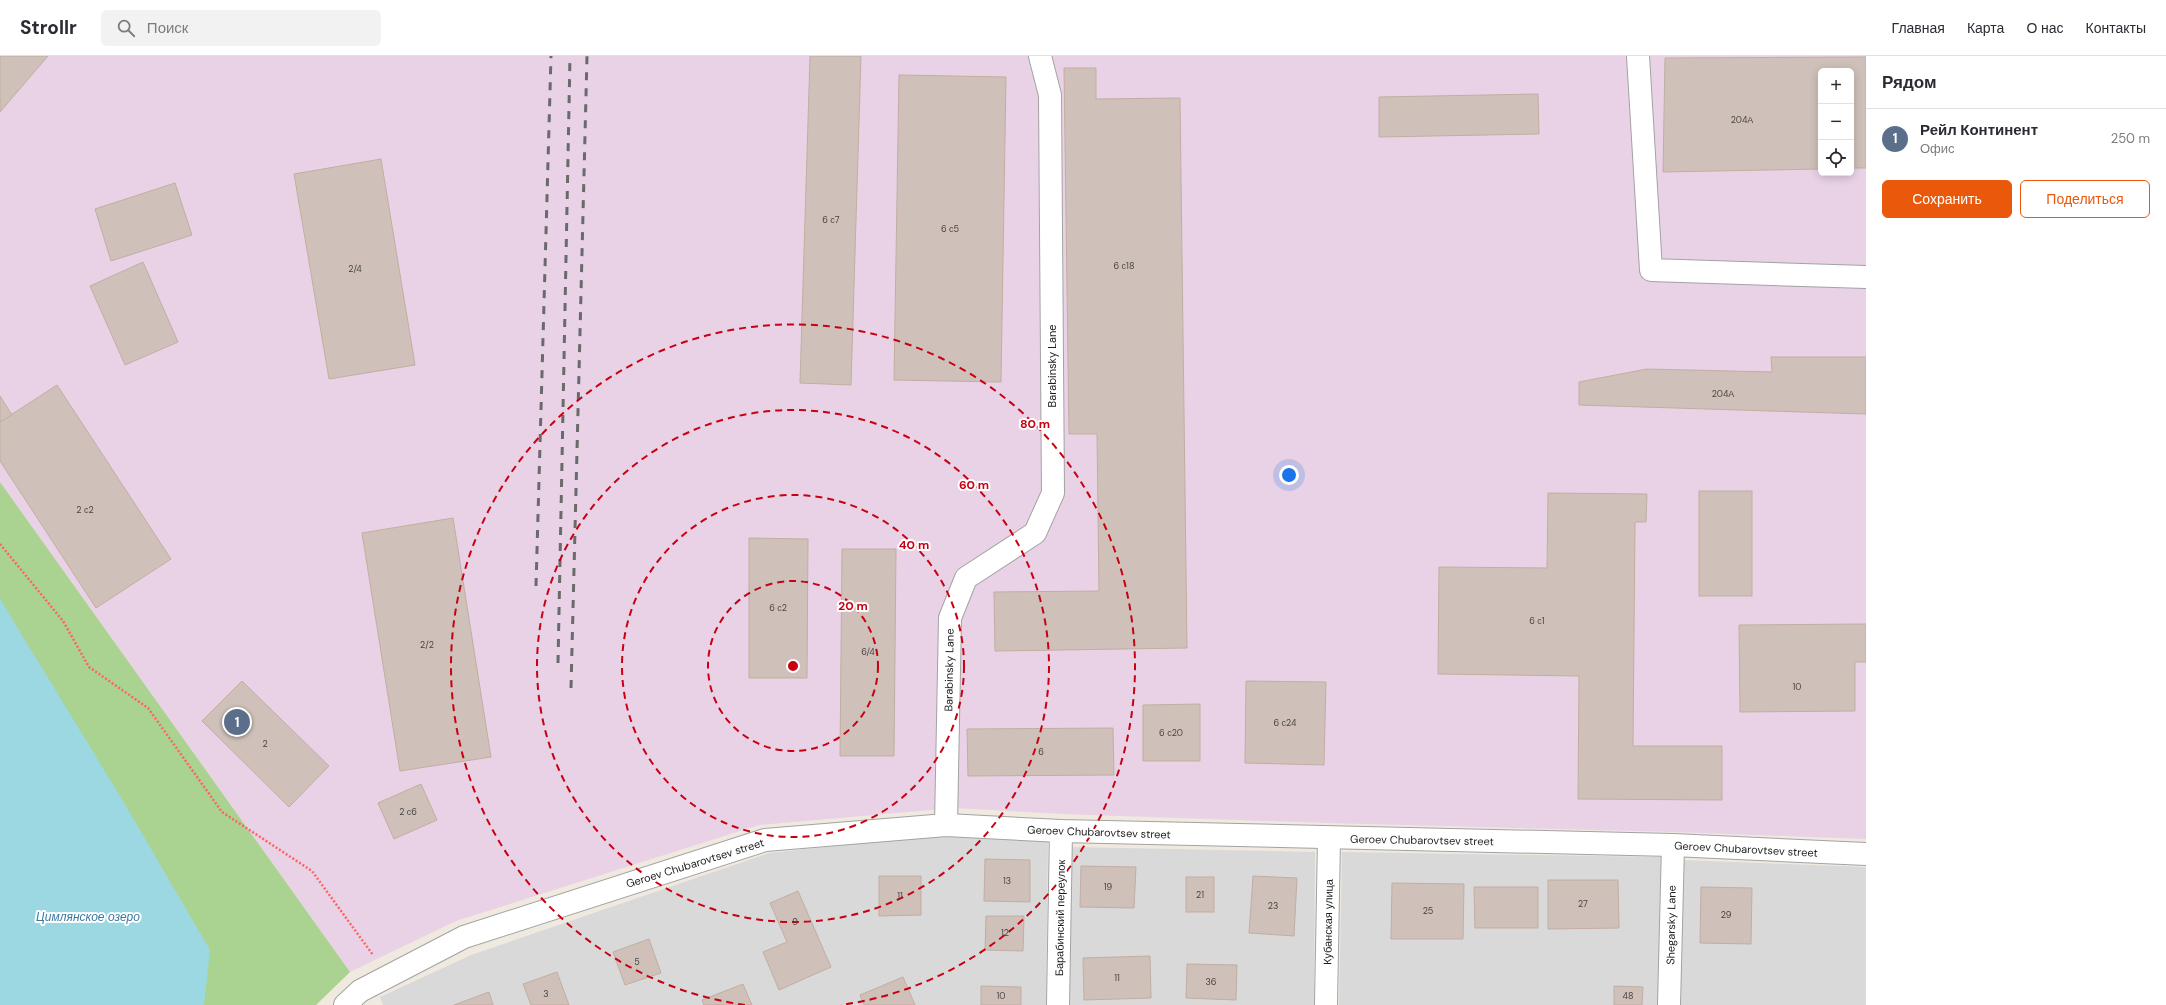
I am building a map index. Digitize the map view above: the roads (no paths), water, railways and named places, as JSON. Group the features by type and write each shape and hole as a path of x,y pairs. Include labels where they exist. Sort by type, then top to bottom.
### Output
{"street":[{"name":"Barabinsky Lane","path":"946,825 950,618 966,578 1035,533 1053,493 1050,95 1040,56"},
{"path":"1638,56 1652,270 1866,277"},
{"name":"Geroev Chubarovtsev street","path":"357,1000 389,976 464,937 765,840 946,825 1061,831 1673,845 1866,854"},
{"name":"Барабинский переулок","path":"1058,1005 1061,831"},
{"name":"Кубанская улица","path":"1326,1005 1329,838"},
{"name":"Shegarsky Lane","path":"1669,1005 1673,845"}],"water":[{"name":"Цимлянское озеро","path":"0,599 123,801 210,950 204,1005 0,1005"}],"railway":[{"path":"536,586 551,56"},
{"path":"558,663 570,56"},
{"path":"571,688 587,56"}],"place":[{"name":"Рейл Континент","path":"237,722"}]}
